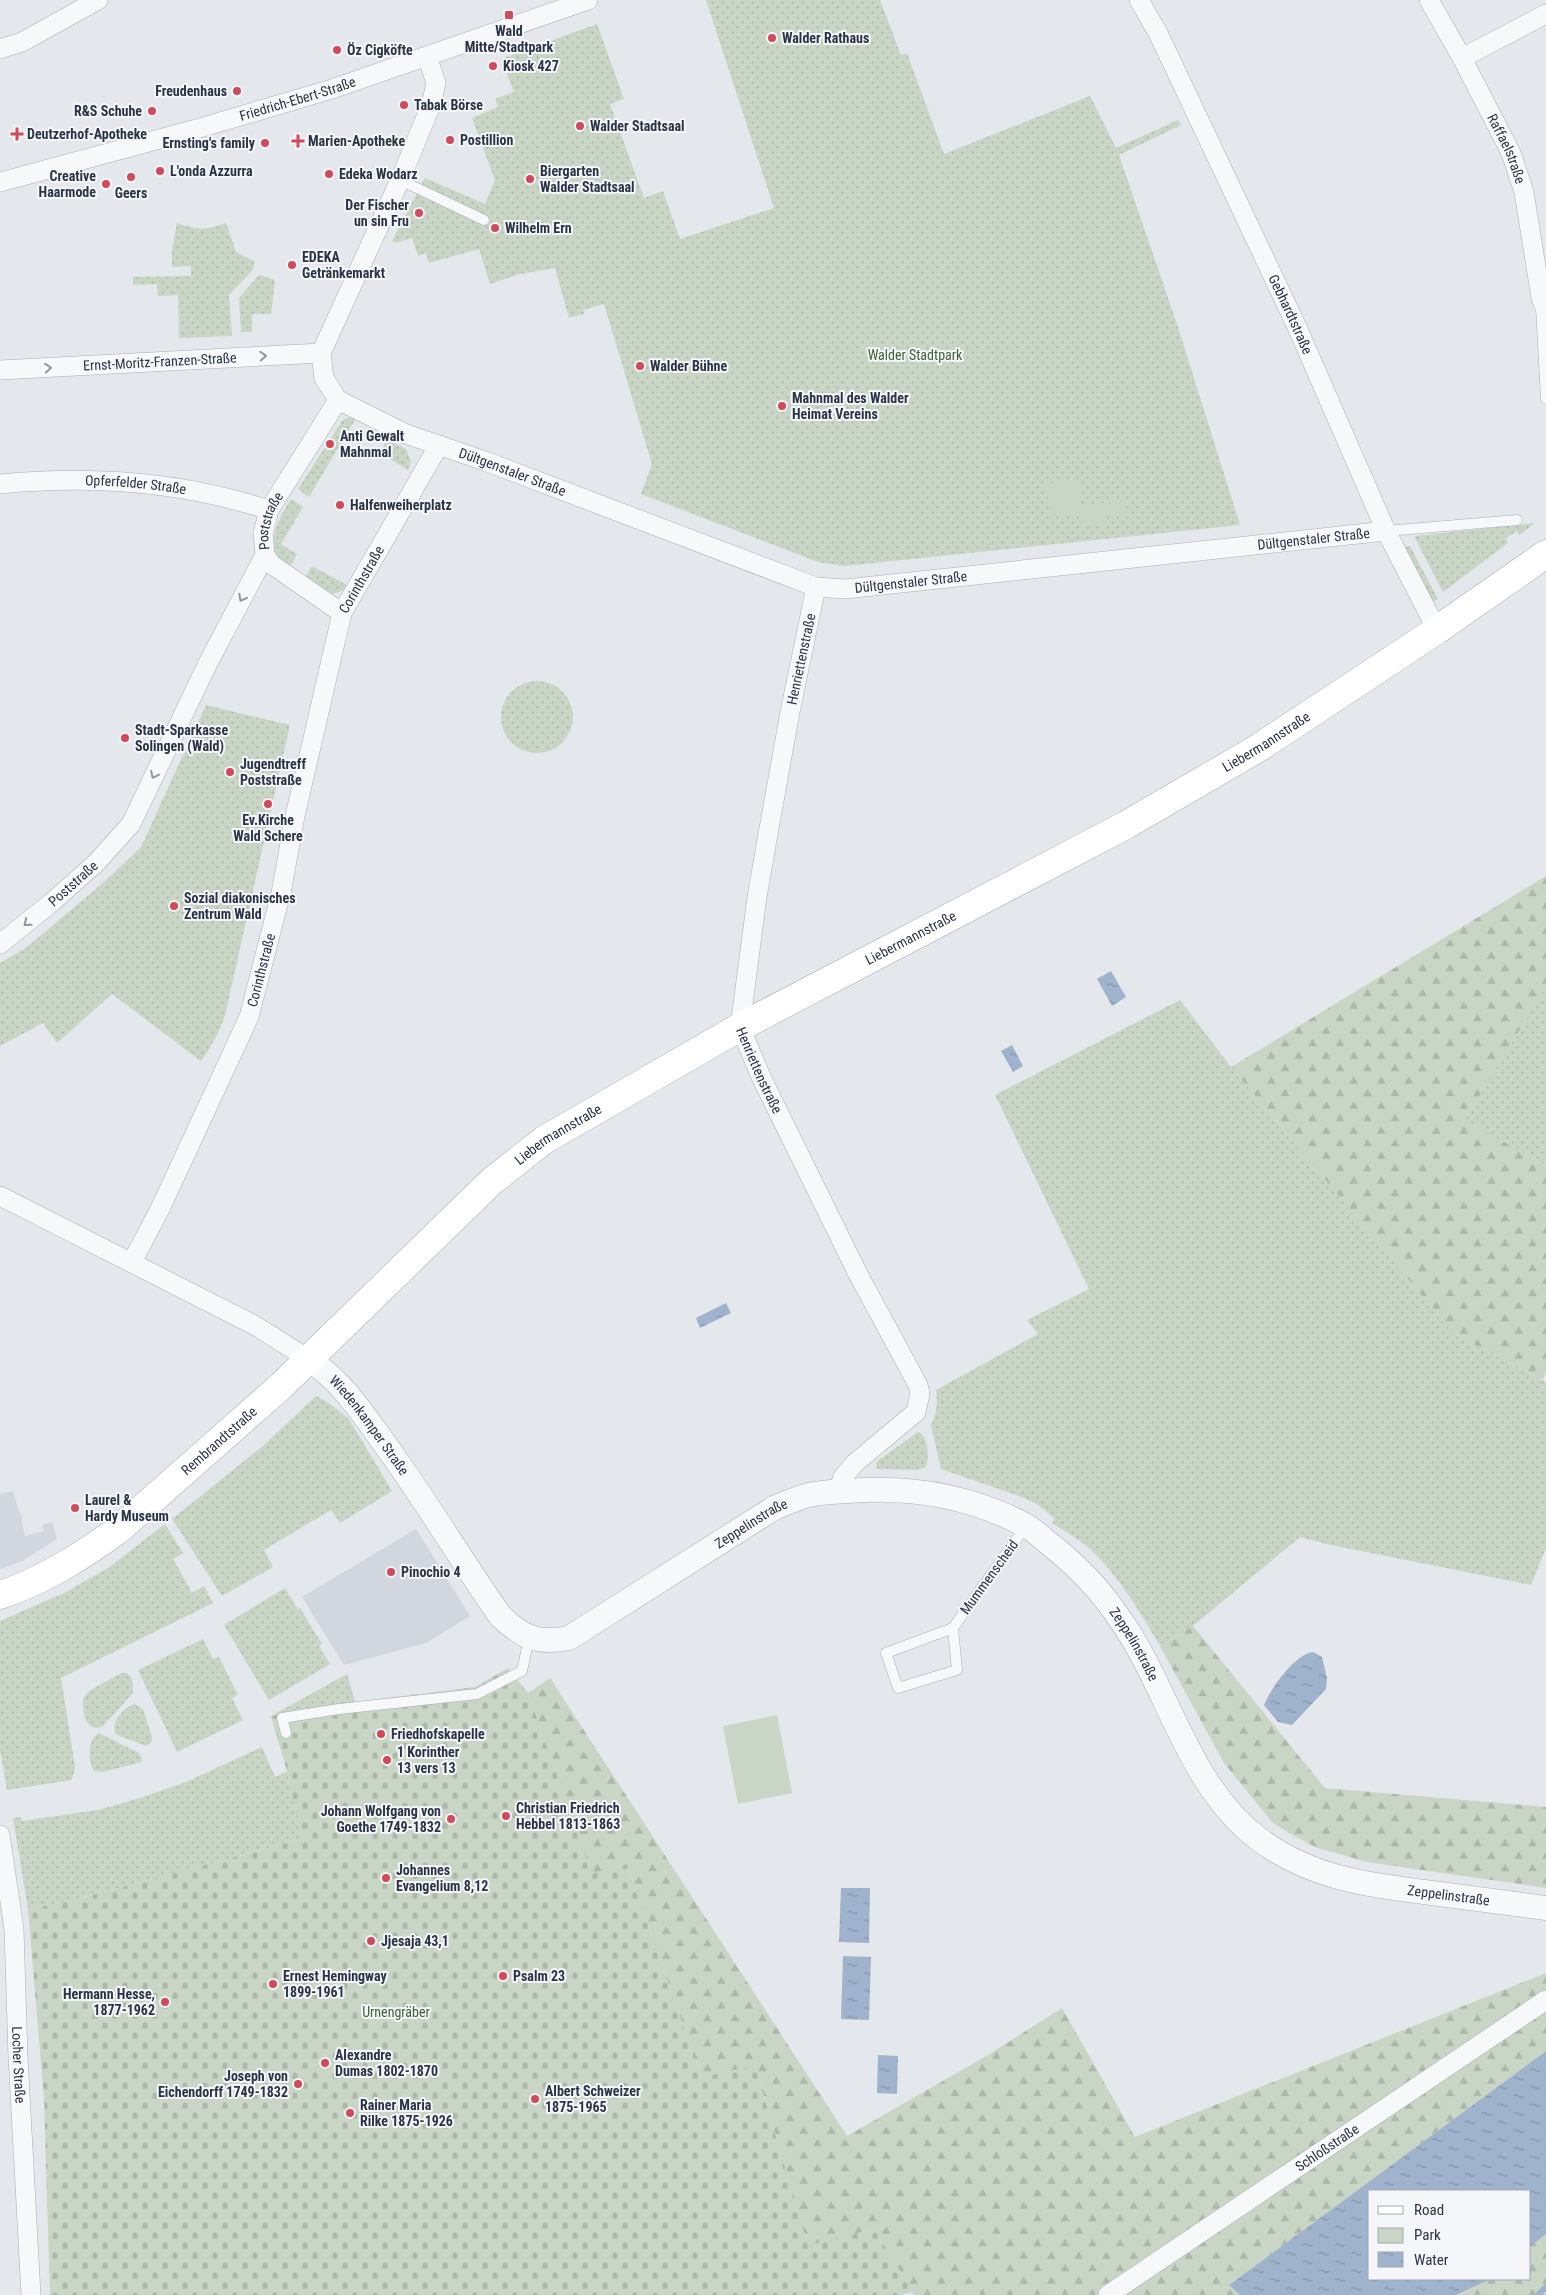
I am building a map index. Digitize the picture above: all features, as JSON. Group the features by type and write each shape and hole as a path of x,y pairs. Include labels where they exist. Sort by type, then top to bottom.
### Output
{"main road":[{"name":"Liebermannstraße","path":"308,1359 492,1180 544,1140 740,1027 1126,825 1260,747 1437,630 1546,554"},
{"name":"Rembrandtstraße","path":"0,1595 50,1573 89,1551 118,1530 308,1359"}],"street":[{"path":"0,49 22,42 98,0"},
{"name":"Friedrich-Ebert-Straße","path":"0,182 193,130 323,92 588,0"},
{"name":"Gebhardtstraße","path":"1139,0 1158,33 1277,285 1386,531 1437,630"},
{"name":"Raffaelstraße","path":"1429,0 1462,58 1511,153 1518,171 1533,238 1543,304"},
{"path":"1462,58 1546,14"},
{"path":"338,400 324,378 320,353 400,180 431,105 436,83 427,56"},
{"name":"Ernst-Moritz-Franzen-Straße","path":"1,373 110,363 320,353"},
{"name":"Dültgenstaler Straße","path":"338,400 406,434 516,473 816,587 845,589 1386,531"},
{"name":"Poststraße","path":"0,944 51,903 96,863 131,824 208,663 265,555 263,533 269,510 338,400"},
{"name":"Corinthstraße","path":"132,1262 160,1209 248,1017 281,893 295,816 342,613 439,445"},
{"name":"Opferfelder Straße","path":"0,484 43,480 103,480 158,484 204,492 269,510"},
{"path":"265,555 271,564 342,613"},
{"name":"Henriettenstraße","path":"816,587 768,832 757,897 740,1027 762,1079 858,1274 918,1385 920,1394 916,1412 855,1463 843,1477 838,1491"},
{"name":"Wiedenkamper Straße","path":"0,1196 256,1326 332,1376 350,1395 409,1476 501,1617 529,1638 550,1642 568,1638 680,1566"},
{"name":"Zeppelinstraße","path":"680,1566 774,1508 807,1495 838,1491 904,1489 932,1493 979,1505 1026,1526 1074,1563 1097,1586 1133,1639 1189,1750 1211,1789 1229,1812 1259,1839 1290,1859 1324,1874 1358,1884 1546,1908"},
{"name":"Locher Straße","path":"0,1835 14,1928 18,2057 31,2295"},
{"name":"Schloßstraße","path":"1108,2295 1546,2000"}],"lane":[{"path":"400,180 484,220"},
{"path":"1543,304 1546,399"},
{"name":"Dültgenstaler Straße","path":"1386,531 1516,520"},
{"name":"Mummenscheid","path":"953,1628 957,1670 898,1688 886,1653 953,1628 1026,1526"},
{"path":"286,1733 282,1718 339,1708 477,1694 522,1671 529,1638"}],"shaded area":[{"path":"13,1491 19,1512 22,1514 25,1536 44,1531 42,1525 52,1522 57,1539 22,1561 0,1569 0,1494"},
{"path":"416,1529 470,1616 426,1643 344,1665 302,1597"}],"green space":[{"name":"Walder Stadtpark","path":"706,0 880,0 901,55 907,53 944,154 1090,96 1116,148 1178,120 1181,125 1119,155 1178,327 1240,525 844,566 818,562 641,494 652,464 604,304 583,310 584,314 569,318 555,268 520,274 490,284 479,249 429,263 426,253 418,256 412,238 396,243 392,241 425,178 485,204 495,180 472,118 498,107 495,99 514,92 501,59 597,24 624,99 610,104 644,198 663,191 680,239 774,208"},
{"path":"177,223 202,229 226,223 236,252 255,262 252,271 229,295 232,336 179,338 178,295 158,296 157,284 133,285 133,277 191,276 191,266 172,267 172,251"},
{"path":"259,275 275,280 271,314 252,314 252,332 241,332 239,298"},
{"path":"346,418 356,418 309,497 298,489 342,421"},
{"path":"387,439 406,449 411,462 408,470 380,453"},
{"path":"1078,479 1082,506 1124,500 1126,514 1105,517 1106,524 1083,527 1080,513 1051,518 1046,484"},
{"path":"291,499 303,507 281,544 297,554 290,567 276,556 273,540 280,518"},
{"path":"1535,523 1519,535 1517,531 1506,538 1508,543 1443,592 1414,536"},
{"path":"1410,546 1438,599 1427,605 1402,548"},
{"path":"312,566 347,585 337,593 321,588 305,577"},
{"path":"537,681 551,684 563,691 570,703 573,717 570,731 563,743 551,750 537,753 523,750 511,743 504,731 501,717 504,703 511,691 523,684"},
{"path":"206,705 290,725 226,1011 219,1031 209,1049 201,1061 112,994 57,1043 43,1023 0,1046 0,963 27,947 103,883 141,847"},
{"path":"1546,876 1546,987 1465,1120 1546,1165 1546,1371 1543,1380 1454,1334 1231,1067"},
{"path":"1546,987 1546,1165 1464,1121"},
{"path":"1180,1000 1231,1067 1454,1334 1546,1382 1546,1548 1531,1585 1331,1545 1300,1537 1193,1626 1160,1646 1119,1582 1099,1558 1088,1547 1052,1523 1055,1519 1037,1504 941,1469 931,1425 935,1417 936,1390 1038,1334 1027,1320 1089,1289 995,1095"},
{"path":"316,1396 349,1419 392,1491 340,1523 331,1510 264,1550 273,1567 222,1596 172,1519 264,1445"},
{"path":"918,1432 922,1434 927,1446 926,1467 917,1470 877,1469 876,1462"},
{"path":"165,1524 183,1553 173,1559 192,1593 204,1586 213,1603 61,1678 75,1767 72,1780 7,1790 0,1750 0,1621 64,1593 108,1568"},
{"path":"285,1588 322,1644 319,1646 330,1664 269,1700 224,1625"},
{"path":"1193,1626 1325,1788 1546,1807 1546,1888 1367,1862 1315,1847 1272,1822 1224,1763 1160,1646"},
{"path":"203,1639 213,1659 219,1657 238,1695 232,1698 243,1720 177,1752 138,1670"},
{"name":"Urnengräber","path":"508,1668 528,1693 592,1874 627,1864 701,2077 755,2066 808,2245 874,2229 913,2292 900,2295 50,2295 44,2098 28,1909 66,1902 302,1839 287,1771 271,1716 355,1702 475,1687"},
{"path":"121,1673 127,1673 132,1678 133,1693 103,1726 92,1727 88,1724 84,1714 84,1697 89,1691"},
{"path":"347,1674 355,1702 271,1716"},
{"path":"550,1678 847,2136 988,2055 1062,2008 1135,2137 1546,1973 1546,2051 1229,2285 1240,2295 914,2295 874,2229 808,2246 755,2066 701,2077 627,1864 592,1875 528,1693"},
{"path":"135,1704 143,1709 152,1737 151,1743 146,1746 117,1735 115,1731 114,1726 119,1716"},
{"path":"777,1715 792,1793 738,1804 723,1726"},
{"path":"99,1733 139,1753 142,1759 141,1762 103,1772 94,1771 90,1750 92,1740"},
{"path":"262,1747 275,1777 287,1771 302,1839 66,1902 28,1909 13,1818 21,1817 22,1821 98,1810 186,1782"},
{"path":"1546,2234 1546,2295 1456,2295 1489,2280 1531,2280 1531,2246"}],"water":[{"path":"1111,971 1126,997 1112,1006 1097,979"},
{"path":"1012,1045 1023,1066 1013,1072 1001,1051"},
{"path":"726,1303 731,1313 700,1328 696,1318"},
{"path":"1313,1652 1322,1657 1327,1678 1326,1689 1292,1725 1278,1722 1264,1705 1267,1698 1291,1665 1306,1654"},
{"path":"841,1888 870,1888 869,1943 839,1942"},
{"path":"843,1956 871,1957 869,2020 841,2019"},
{"path":"1546,2051 1546,2234 1531,2246 1531,2190 1368,2190 1368,2280 1489,2280 1456,2295 1240,2295 1229,2285"},
{"path":"878,2055 898,2056 897,2094 877,2093"}],"waterway":[{"path":"1538,2295 1546,2287"}],"place":[{"name":"Wald Mitte/Stadtpark","path":"509,15"},
{"name":"Walder Rathaus","path":"772,38"},
{"name":"Öz Cigköfte","path":"337,50"},
{"name":"Kiosk 427","path":"493,66"},
{"name":"Freudenhaus","path":"237,91"},
{"name":"Tabak Börse","path":"404,105"},
{"name":"R&S Schuhe","path":"152,111"},
{"name":"Walder Stadtsaal","path":"580,126"},
{"name":"Deutzerhof-Apotheke","path":"17,134"},
{"name":"Postillion","path":"450,140"},
{"name":"Marien-Apotheke","path":"298,141"},
{"name":"Ernsting's family","path":"265,143"},
{"name":"L'onda Azzurra","path":"160,171"},
{"name":"Edeka Wodarz","path":"329,174"},
{"name":"Geers","path":"131,177"},
{"name":"Biergarten Walder Stadtsaal","path":"530,179"},
{"name":"Creative Haarmode","path":"106,184"},
{"name":"Der Fischer un sin Fru","path":"419,213"},
{"name":"Wilhelm Ern","path":"495,228"},
{"name":"EDEKA Getränkemarkt","path":"292,265"},
{"name":"Walder Bühne","path":"640,366"},
{"name":"Mahnmal des Walder Heimat Vereins","path":"782,406"},
{"name":"Anti Gewalt Mahnmal","path":"330,444"},
{"name":"Halfenweiherplatz","path":"340,505"},
{"name":"Stadt-Sparkasse Solingen (Wald)","path":"125,738"},
{"name":"Jugendtreff Poststraße","path":"230,772"},
{"name":"Ev.Kirche Wald Schere","path":"268,804"},
{"name":"Sozial diakonisches Zentrum Wald","path":"174,906"},
{"name":"Laurel & Hardy Museum","path":"75,1508"},
{"name":"Pinochio 4","path":"391,1572"},
{"name":"Friedhofskapelle","path":"381,1734"},
{"name":"1 Korinther 13 vers 13","path":"387,1760"},
{"name":"Christian Friedrich Hebbel 1813-1863","path":"506,1816"},
{"name":"Johann Wolfgang von Goethe 1749-1832","path":"451,1819"},
{"name":"Johannes Evangelium 8,12","path":"386,1878"},
{"name":"Jjesaja 43,1","path":"371,1941"},
{"name":"Psalm 23","path":"503,1976"},
{"name":"Ernest Hemingway 1899-1961","path":"273,1984"},
{"name":"Hermann Hesse, 1877-1962","path":"165,2002"},
{"name":"Alexandre Dumas 1802-1870","path":"325,2063"},
{"name":"Joseph von Eichendorff 1749-1832","path":"298,2084"},
{"name":"Albert Schweizer 1875-1965","path":"535,2099"},
{"name":"Rainer Maria Rilke 1875-1926","path":"350,2113"}]}
